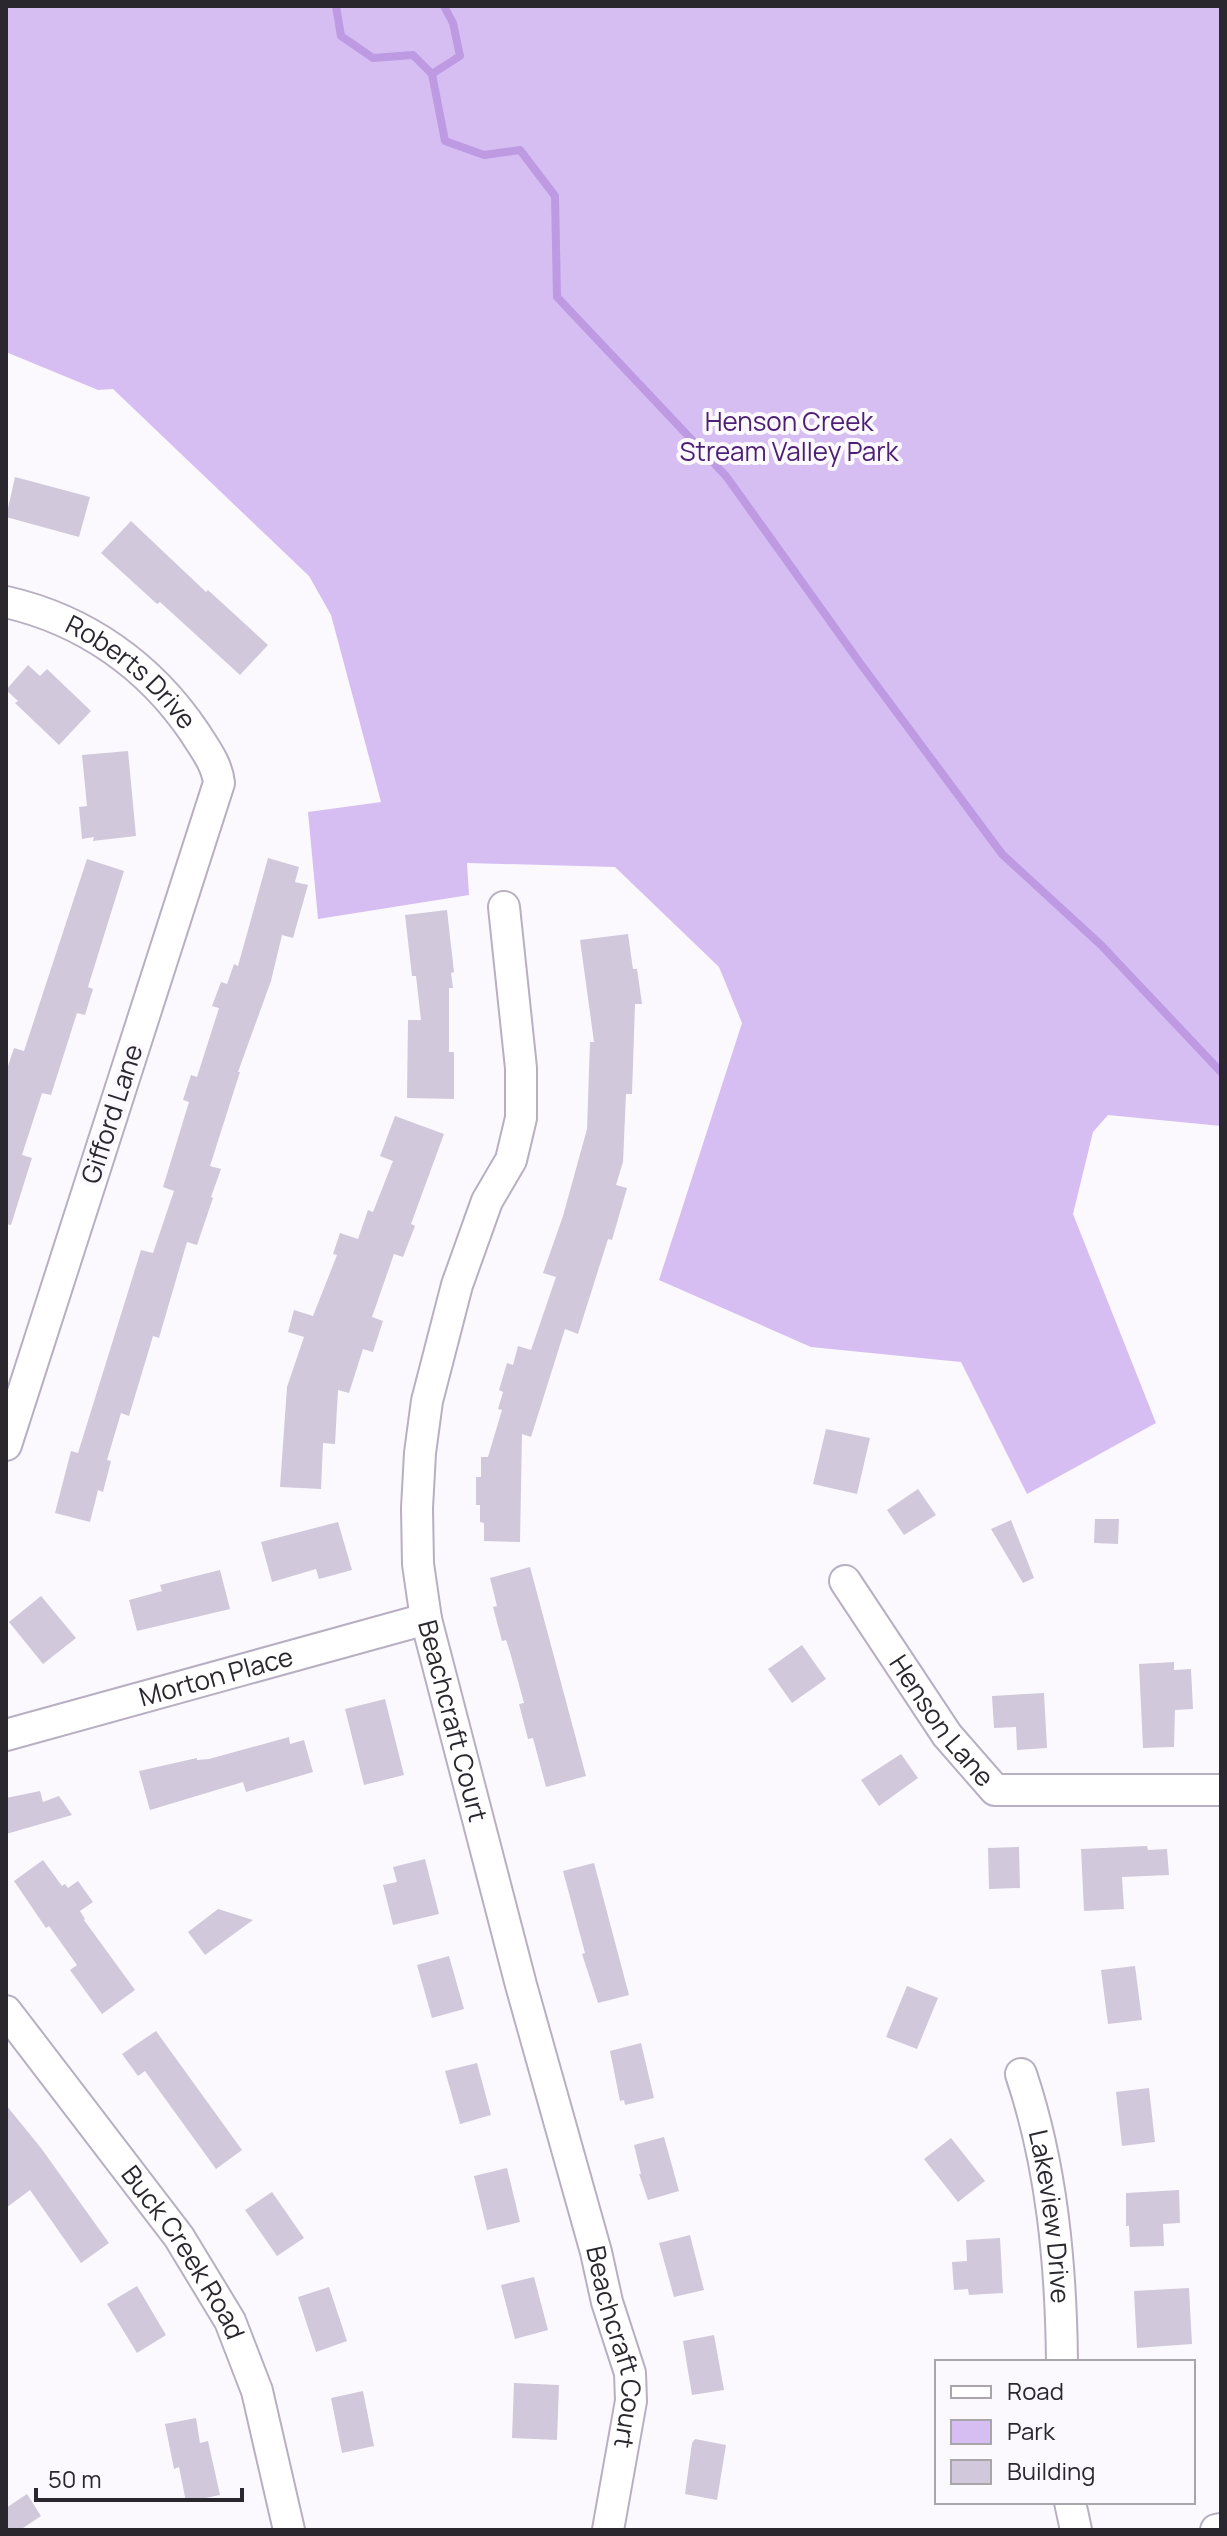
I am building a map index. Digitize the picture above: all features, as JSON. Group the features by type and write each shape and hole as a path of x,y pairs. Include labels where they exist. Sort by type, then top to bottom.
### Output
{"street":[{"name":"Roberts Drive","path":"6,602 27,607 83,630 128,659 161,691 190,726 218,772 219,783"},
{"name":"Gifford Lane","path":"6,1445 219,783"},
{"name":"Beachcraft Court","path":"504,907 521,1068 521,1118 511,1160 487,1201 457,1285 427,1401 420,1453 418,1564 426,1619 521,1985 596,2252 607,2302 630,2373 631,2401 608,2530"},
{"name":"Henson Lane","path":"845,1581 947,1735 995,1790 1221,1790"},
{"name":"Morton Place","path":"6,1735 426,1619"},
{"name":"Buck Creek Road","path":"6,2011 179,2237 224,2311 246,2358 257,2391 289,2530"},
{"name":"Lakeview Drive","path":"1021,2074 1039,2138 1052,2213 1060,2278 1062,2360"},
{"path":"1070,2504 1076,2530"}],"green space":[{"name":"Henson Creek Stream Valley Park","path":"6,6 1221,6 1221,1126 1108,1115 1093,1132 1073,1214 1156,1423 1027,1494 961,1362 811,1347 659,1280 742,1023 719,967 615,867 467,863 469,895 318,919 308,812 381,802 331,615 309,576 113,389 98,390 6,352"}],"building":[{"path":"15,477 90,497 79,537 6,517"},
{"path":"131,521 268,645 240,675 101,553"},
{"path":"28,665 40,676 47,669 91,711 59,745 15,703 18,701 6,690"},
{"path":"128,751 136,836 93,841 94,837 82,839 79,807 87,806 82,755"},
{"path":"268,858 299,867 295,882 308,885 293,938 282,935 271,981 238,1072 210,1166 221,1169 213,1198 197,1245 187,1242 159,1338 153,1336 129,1416 121,1413 107,1460 111,1461 103,1492 98,1490 90,1522 55,1513 71,1451 78,1453 141,1250 153,1253 174,1191 163,1187 189,1102 183,1100 191,1075 197,1077 219,1008 212,1006 221,982 227,984 234,964 238,966"},
{"path":"87,859 124,871 88,987 93,989 85,1015 77,1013 51,1095 42,1093 22,1155 32,1158 11,1225 6,1224 6,1072 14,1048 24,1051"},
{"path":"447,910 454,972 451,973 453,988 449,988 449,1052 454,1052 454,1099 407,1098 408,1020 421,1020 405,915"},
{"path":"628,934 642,1004 635,1004 632,1094 626,1094 623,1162 616,1185 627,1188 578,1334 565,1329 531,1437 522,1434 520,1542 484,1541 480,1505 476,1505 476,1477 481,1477 481,1457 488,1457 502,1410 498,1409 503,1392 499,1390 507,1363 513,1365 518,1346 531,1350 556,1277 543,1273 563,1216 587,1129 590,1042 594,1042 580,940"},
{"path":"395,1116 444,1134 411,1224 415,1226 403,1257 394,1254 372,1317 383,1321 373,1352 363,1349 349,1393 338,1390 335,1444 323,1443 321,1489 280,1487 287,1387 304,1337 288,1332 294,1310 313,1316 337,1255 333,1254 340,1233 358,1239 368,1210 373,1212 393,1161 380,1156"},
{"path":"826,1429 870,1438 857,1494 813,1484"},
{"path":"918,1489 936,1515 904,1535 887,1510"},
{"path":"1095,1519 1119,1519 1118,1544 1094,1543"},
{"path":"1011,1520 1034,1578 1023,1583 991,1529"},
{"path":"338,1522 352,1570 319,1579 316,1569 272,1582 261,1542"},
{"path":"530,1567 586,1776 546,1787 533,1738 528,1739 519,1704 524,1703 506,1640 502,1641 493,1607 497,1606 490,1578"},
{"path":"220,1570 230,1609 137,1631 129,1600 162,1591 160,1585"},
{"path":"41,1596 76,1638 43,1664 9,1622"},
{"path":"802,1645 826,1679 792,1703 768,1669"},
{"path":"1174,1662 1174,1670 1191,1669 1193,1709 1175,1710 1174,1747 1143,1748 1139,1664"},
{"path":"1044,1693 1047,1748 1017,1750 1016,1727 994,1728 992,1696"},
{"path":"385,1699 404,1775 364,1785 345,1709"},
{"path":"289,1737 290,1744 304,1740 313,1772 246,1792 243,1782 150,1810 139,1771 197,1758 209,1759"},
{"path":"901,1754 918,1778 879,1806 861,1780"},
{"path":"40,1791 43,1802 59,1796 72,1815 6,1834 6,1798"},
{"path":"1147,1846 1148,1850 1167,1849 1169,1875 1122,1877 1124,1909 1084,1911 1081,1849"},
{"path":"1019,1847 1020,1888 989,1889 988,1848"},
{"path":"425,1859 439,1914 393,1925 383,1885 397,1882 393,1867"},
{"path":"43,1860 62,1886 65,1884 68,1888 78,1881 93,1902 80,1911 84,1920 135,1990 102,2014 70,1970 77,1965 49,1926 46,1928 14,1881"},
{"path":"594,1863 629,1995 598,2003 582,1954 585,1953 563,1871"},
{"path":"218,1909 253,1920 205,1955 188,1932"},
{"path":"449,1956 464,2009 432,2018 417,1965"},
{"path":"1135,1966 1142,2020 1108,2024 1101,1970"},
{"path":"907,1986 938,1998 917,2049 886,2037"},
{"path":"156,2031 242,2150 216,2169 145,2071 138,2076 122,2054"},
{"path":"641,2043 654,2098 625,2105 624,2100 620,2101 610,2051"},
{"path":"477,2063 491,2115 460,2124 445,2071"},
{"path":"1149,2088 1155,2142 1122,2146 1116,2092"},
{"path":"6,2105 109,2243 81,2263 30,2190 6,2208"},
{"path":"664,2137 679,2191 648,2200 634,2145"},
{"path":"951,2138 985,2181 958,2202 924,2159"},
{"path":"507,2168 520,2222 487,2230 474,2176"},
{"path":"1179,2190 1180,2223 1163,2224 1164,2246 1130,2247 1129,2226 1126,2226 1126,2193"},
{"path":"272,2192 304,2238 277,2256 245,2210"},
{"path":"690,2235 704,2290 674,2297 659,2243"},
{"path":"1000,2238 1003,2293 969,2295 968,2289 954,2290 952,2262 967,2261 966,2240"},
{"path":"534,2277 548,2330 515,2339 501,2285"},
{"path":"137,2286 166,2335 137,2353 107,2304"},
{"path":"329,2287 347,2341 316,2352 298,2297"},
{"path":"1189,2288 1192,2344 1137,2348 1134,2291"},
{"path":"714,2335 724,2390 692,2395 683,2341"},
{"path":"514,2383 559,2385 557,2440 512,2438"},
{"path":"363,2391 374,2446 342,2453 331,2398"},
{"path":"196,2418 200,2443 208,2441 220,2495 186,2502 179,2467 174,2469 165,2424"},
{"path":"695,2439 726,2445 717,2500 685,2494"},
{"path":"27,2494 41,2516 20,2530 6,2530 6,2508"}],"waterway":[{"path":"336,6 341,36 373,58 413,55 432,74"},
{"path":"444,6 453,23 460,56 432,74 445,141 484,155 520,150 555,196 557,297 726,476 1002,854 1101,945 1221,1072"}]}
